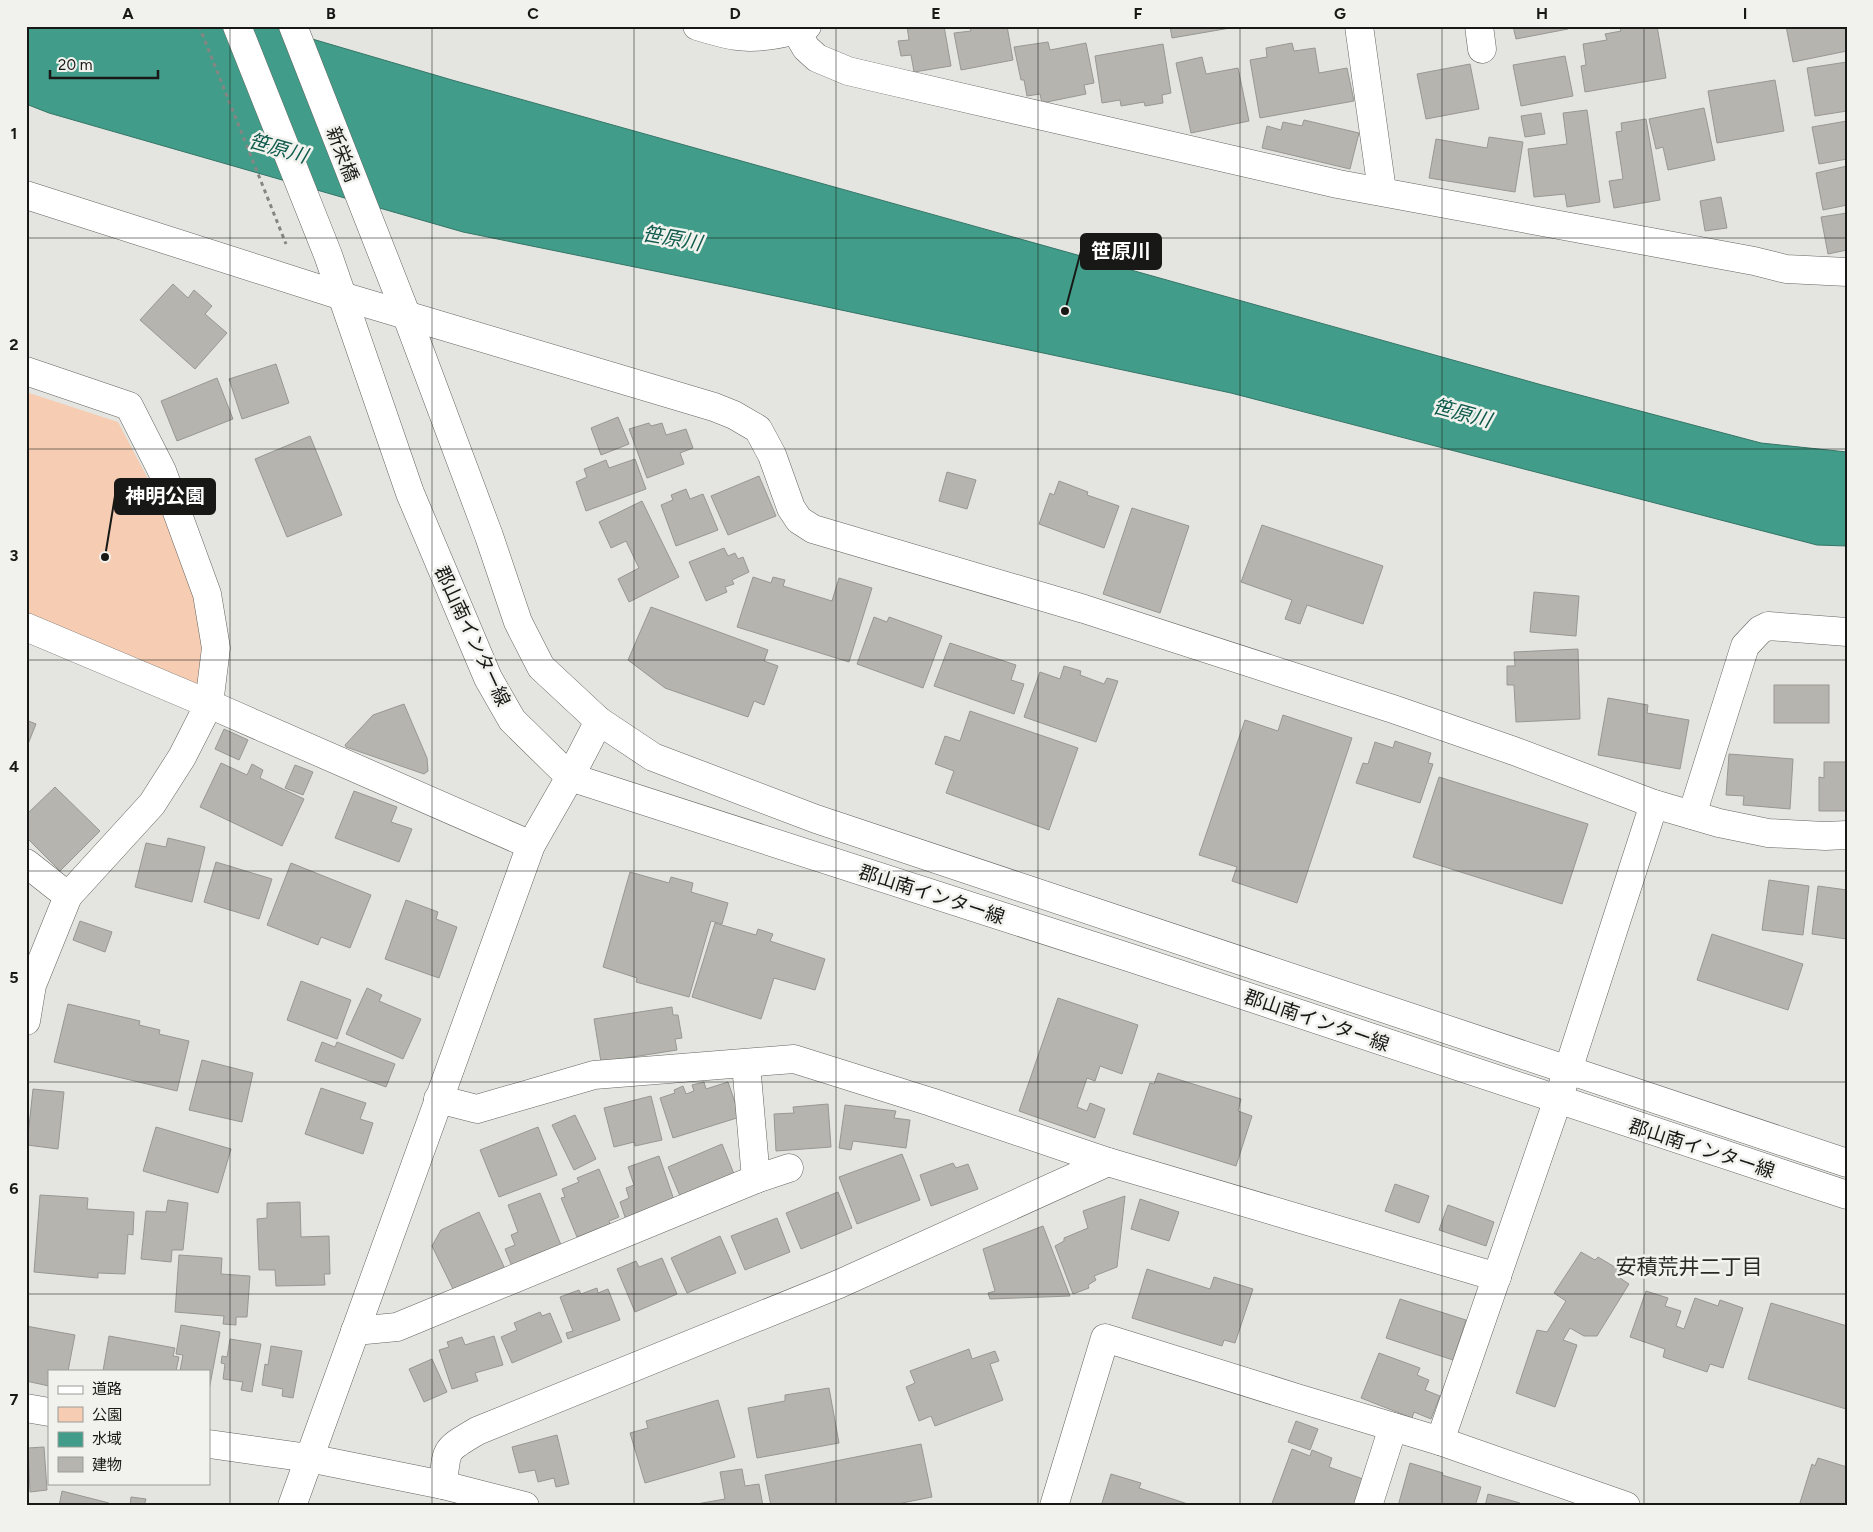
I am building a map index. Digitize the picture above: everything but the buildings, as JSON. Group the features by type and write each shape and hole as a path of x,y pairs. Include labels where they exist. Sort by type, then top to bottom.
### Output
{"street":[{"name":"郡山南インター線","path":"237,26 328,255 410,493 488,678 512,720 570,777 1131,958 1847,1195"},
{"name":"新栄橋","path":"293,26 406,314 489,536 518,622 541,667 599,721 653,757 816,819 1847,1163"},
{"path":"697,26 737,36 777,34 801,28 806,48 817,58 848,71 1309,178 1754,261 1786,269 1847,272"},
{"path":"1359,26 1382,191"},
{"path":"26,196 342,296 714,407 758,429 772,455 790,508 799,520 813,529 1084,609 1393,709 1514,751 1654,804 1768,833 1826,836 1847,835"},
{"path":"26,370 129,406 162,472 207,594 216,648 209,704 182,757 152,804 68,896 32,985 26,1021"},
{"path":"1692,815 1745,646 1760,630 1768,626 1847,632"},
{"path":"26,627 209,704 530,845"},
{"path":"292,1506 530,845 570,777 599,721"},
{"path":"1440,1441 1558,1100 1654,804"},
{"path":"26,863 68,896"},
{"path":"438,1099 477,1109 594,1075 794,1059 1108,1162 1497,1277"},
{"path":"746,1064 756,1179"},
{"path":"443,1485 448,1450 477,1431 839,1284 1108,1162"},
{"path":"355,1330 397,1327 756,1179 790,1168"},
{"path":"1054,1506 1105,1338 1440,1441 1626,1506"},
{"path":"26,1408 48,1412"},
{"path":"1368,1506 1394,1427"},
{"path":"210,1444 309,1458 443,1485 525,1506"}],"path":[{"path":"199,26 288,250"}],"green space":[{"path":"26,392 118,422 174,531 196,589 209,647 203,692 26,618"}],"water":[{"path":"26,26 268,26 452,80 1542,385 1761,443 1847,452 1847,546 1817,545 1231,393 733,287 463,232 49,113 26,104"}],"place":[{"name":"笹原川","path":"1065,311"},
{"name":"神明公園","path":"105,557"}],"district":[{"name":"安積荒井二丁目","path":"1689,1267"}]}
